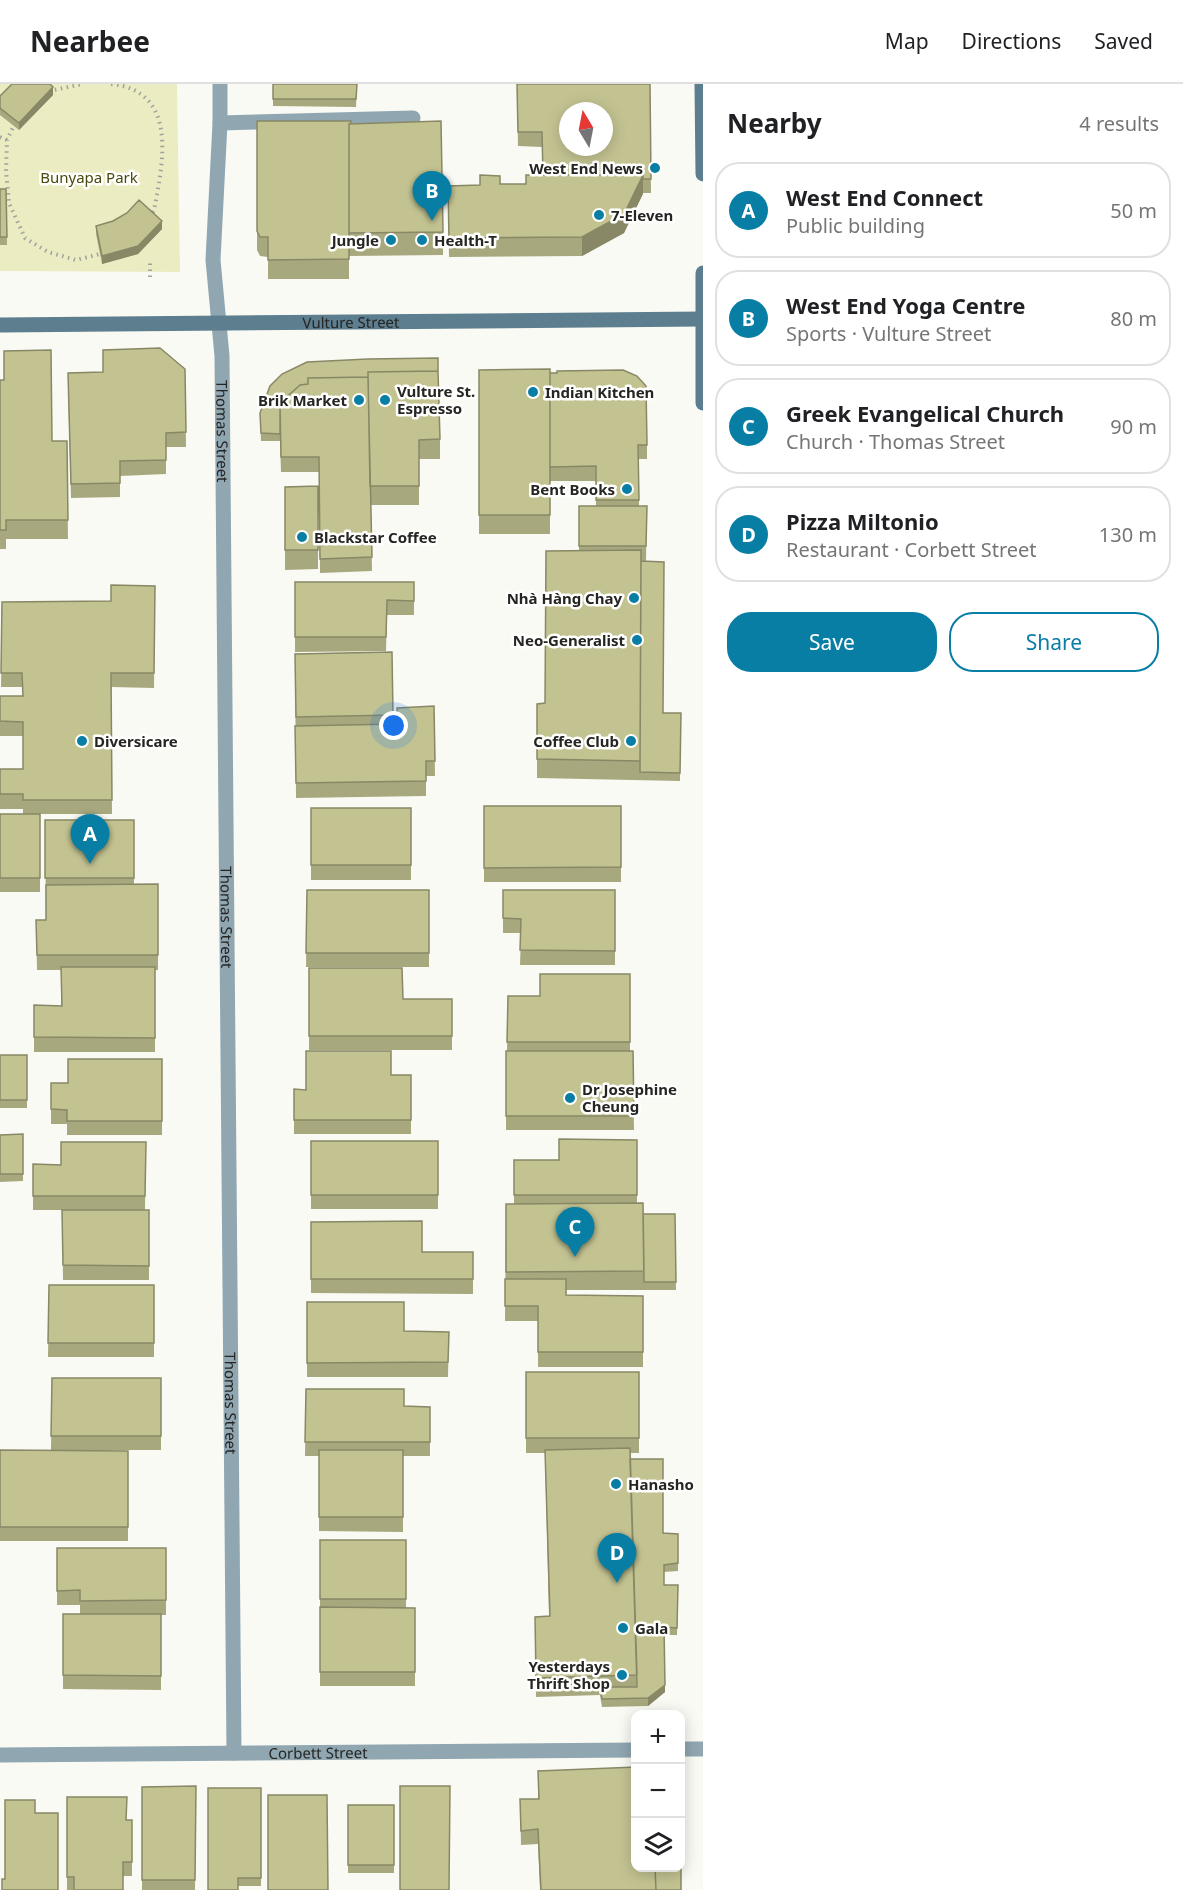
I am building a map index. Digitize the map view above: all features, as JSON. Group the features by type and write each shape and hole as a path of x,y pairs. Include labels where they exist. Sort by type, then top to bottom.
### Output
{"street":[{"name":"Thomas Street","path":"220,84 213,260 222,366 234,1753"},
{"path":"702,84 703,174"},
{"path":"220,123 413,118"},
{"path":"703,273 703,403"},
{"name":"Vulture Street","path":"0,325 702,319"},
{"path":"685,1749 703,1749"},
{"name":"Corbett Street","path":"0,1755 631,1750"}],"path":[{"path":"45,93 83,84"},
{"path":"111,84 121,85 145,96 159,118 163,138 161,172 154,210 150,218"},
{"path":"18,118 7,140 6,171 9,203 26,238 48,252 76,260 111,252"},
{"path":"0,137 7,140"},
{"path":"150,260 150,277"}],"green space":[{"name":"Bunyapa Park","path":"0,84 177,84 180,272 0,271"}],"building":[{"path":"12,84 50,84 53,87 19,123 0,108 0,96"},
{"path":"273,84 357,84 356,99 273,99"},
{"path":"517,84 650,84 651,179 643,179 643,175 543,175 542,132 518,132"},
{"path":"257,121 351,121 349,124 349,259 268,260 268,237 260,237 257,231"},
{"path":"441,121 443,232 349,233 349,124"},
{"path":"480,175 500,176 500,184 526,184 526,175 643,175 624,214 582,237 449,238 448,186 480,185"},
{"path":"0,189 6,189 7,237 0,237"},
{"path":"139,200 162,221 138,246 102,256 96,226 113,221 127,213"},
{"path":"160,348 185,369 186,432 166,433 166,460 120,461 120,483 71,484 68,373 103,372 103,350"},
{"path":"51,350 52,441 67,441 68,520 6,520 6,530 0,530 0,380 4,380 4,351"},
{"path":"438,358 438,371 368,372 368,377 308,378 308,384 300,385 280,403 280,434 261,433 260,413 270,386 282,374 307,362"},
{"path":"550,369 550,515 479,515 479,370"},
{"path":"623,370 637,376 646,386 647,445 638,445 639,500 596,500 596,466 550,467 550,373"},
{"path":"438,371 440,439 419,440 419,486 370,486 368,372"},
{"path":"368,377 372,557 320,559 319,457 281,457 280,403 300,385 308,384 308,378"},
{"name":"Blackstar Coffee","path":"318,486 318,550 285,550 285,487"},
{"path":"579,506 647,506 646,546 579,546"},
{"path":"641,550 640,761 537,759 537,704 545,703 546,551"},
{"path":"641,561 664,562 663,713 681,713 680,773 640,772"},
{"path":"295,582 414,582 414,601 387,600 386,637 295,637"},
{"path":"111,585 155,586 154,673 111,673 112,800 23,800 23,794 0,794 0,769 23,769 23,722 0,721 0,696 23,696 22,673 1,673 2,602 111,601"},
{"path":"392,652 393,715 296,717 295,654"},
{"path":"434,706 435,761 426,761 426,781 296,783 295,726 397,724 397,708"},
{"path":"484,806 621,806 621,867 484,868"},
{"path":"311,808 411,808 411,865 311,865"},
{"path":"0,814 40,814 40,878 0,878"},
{"path":"45,820 134,820 134,878 45,878"},
{"path":"158,884 158,955 37,955 36,920 46,920 46,885"},
{"path":"307,890 429,890 429,953 306,953"},
{"path":"503,890 615,890 615,951 520,950 521,919 503,918"},
{"path":"61,967 155,967 155,1038 34,1037 34,1005 62,1006"},
{"path":"309,968 402,968 403,999 452,999 452,1036 309,1036"},
{"path":"540,974 630,974 630,1042 507,1042 508,996 540,996"},
{"path":"306,1051 391,1051 391,1075 411,1075 411,1120 294,1120 294,1089 306,1090"},
{"name":"Dr Josephine Cheung","path":"506,1051 633,1051 634,1116 506,1116"},
{"path":"0,1055 27,1055 27,1100 0,1100"},
{"path":"68,1059 162,1059 162,1121 67,1121 67,1110 51,1109 51,1083 68,1083"},
{"path":"23,1134 23,1174 0,1174 0,1135"},
{"path":"559,1139 637,1140 637,1195 514,1195 514,1160 559,1160"},
{"path":"311,1141 438,1141 438,1195 311,1195"},
{"path":"61,1142 146,1142 145,1196 33,1196 33,1164 61,1165"},
{"path":"643,1203 644,1271 506,1272 506,1204"},
{"path":"62,1210 149,1210 149,1266 63,1265"},
{"path":"643,1214 675,1214 676,1282 644,1282"},
{"path":"422,1221 422,1252 473,1252 473,1279 311,1279 311,1222"},
{"path":"505,1279 566,1279 566,1295 643,1296 643,1352 538,1352 538,1306 505,1306"},
{"path":"49,1285 154,1285 154,1343 48,1343"},
{"path":"307,1302 404,1302 404,1331 449,1332 448,1362 307,1363"},
{"path":"526,1372 639,1372 639,1438 526,1438"},
{"path":"52,1378 161,1378 161,1436 51,1436"},
{"path":"306,1389 404,1389 404,1406 430,1407 430,1442 305,1442"},
{"path":"630,1448 637,1675 536,1678 535,1617 550,1616 545,1450"},
{"path":"0,1450 128,1451 128,1527 0,1527"},
{"path":"319,1450 403,1450 403,1517 319,1517"},
{"path":"630,1459 663,1459 663,1533 678,1534 678,1563 664,1565 664,1585 678,1585 677,1628 664,1627 665,1685 648,1698 602,1699 600,1687 637,1687"},
{"path":"320,1540 406,1540 406,1599 320,1599"},
{"path":"57,1548 166,1548 166,1600 80,1601 80,1590 57,1591"},
{"path":"320,1607 415,1608 415,1672 320,1672"},
{"path":"63,1614 161,1614 161,1676 63,1675"},
{"path":"631,1767 631,1872 655,1872 656,1890 541,1890 538,1829 521,1831 520,1799 539,1799 538,1771"},
{"path":"196,1786 195,1880 142,1880 142,1787"},
{"path":"400,1786 450,1786 449,1890 400,1890"},
{"path":"208,1788 261,1788 261,1878 238,1878 238,1890 208,1890"},
{"path":"268,1795 327,1795 328,1890 268,1890"},
{"path":"67,1797 127,1797 126,1820 132,1820 132,1862 123,1862 123,1890 74,1890 74,1877 67,1877"},
{"path":"5,1800 35,1800 35,1813 58,1813 58,1890 2,1890 2,1879 5,1879"},
{"path":"348,1805 394,1805 394,1865 348,1865"},
{"path":"655,1872 681,1872 681,1890 656,1890"}],"place":[{"name":"West End News","path":"655,168"},
{"name":"7-Eleven","path":"599,215"},
{"name":"West End Yoga Centre","path":"432,221"},
{"name":"Jungle","path":"391,240"},
{"name":"Health-T","path":"422,240"},
{"name":"Indian Kitchen","path":"533,392"},
{"name":"Brik Market","path":"359,400"},
{"name":"Vulture St. Espresso","path":"385,400"},
{"name":"Bent Books","path":"627,489"},
{"name":"Blackstar Coffee","path":"302,537"},
{"name":"Nhà Hàng Chay","path":"634,598"},
{"name":"Neo-Generalist","path":"637,640"},
{"name":"Diversicare","path":"82,741"},
{"name":"Coffee Club","path":"631,741"},
{"name":"West End Connect","path":"90,864"},
{"name":"Dr Josephine Cheung","path":"570,1098"},
{"name":"Greek Evangelical Church","path":"575,1257"},
{"name":"Hanasho","path":"616,1484"},
{"name":"Pizza Miltonio","path":"617,1583"},
{"name":"Gala","path":"623,1628"},
{"name":"Yesterdays Thrift Shop","path":"622,1675"}]}
